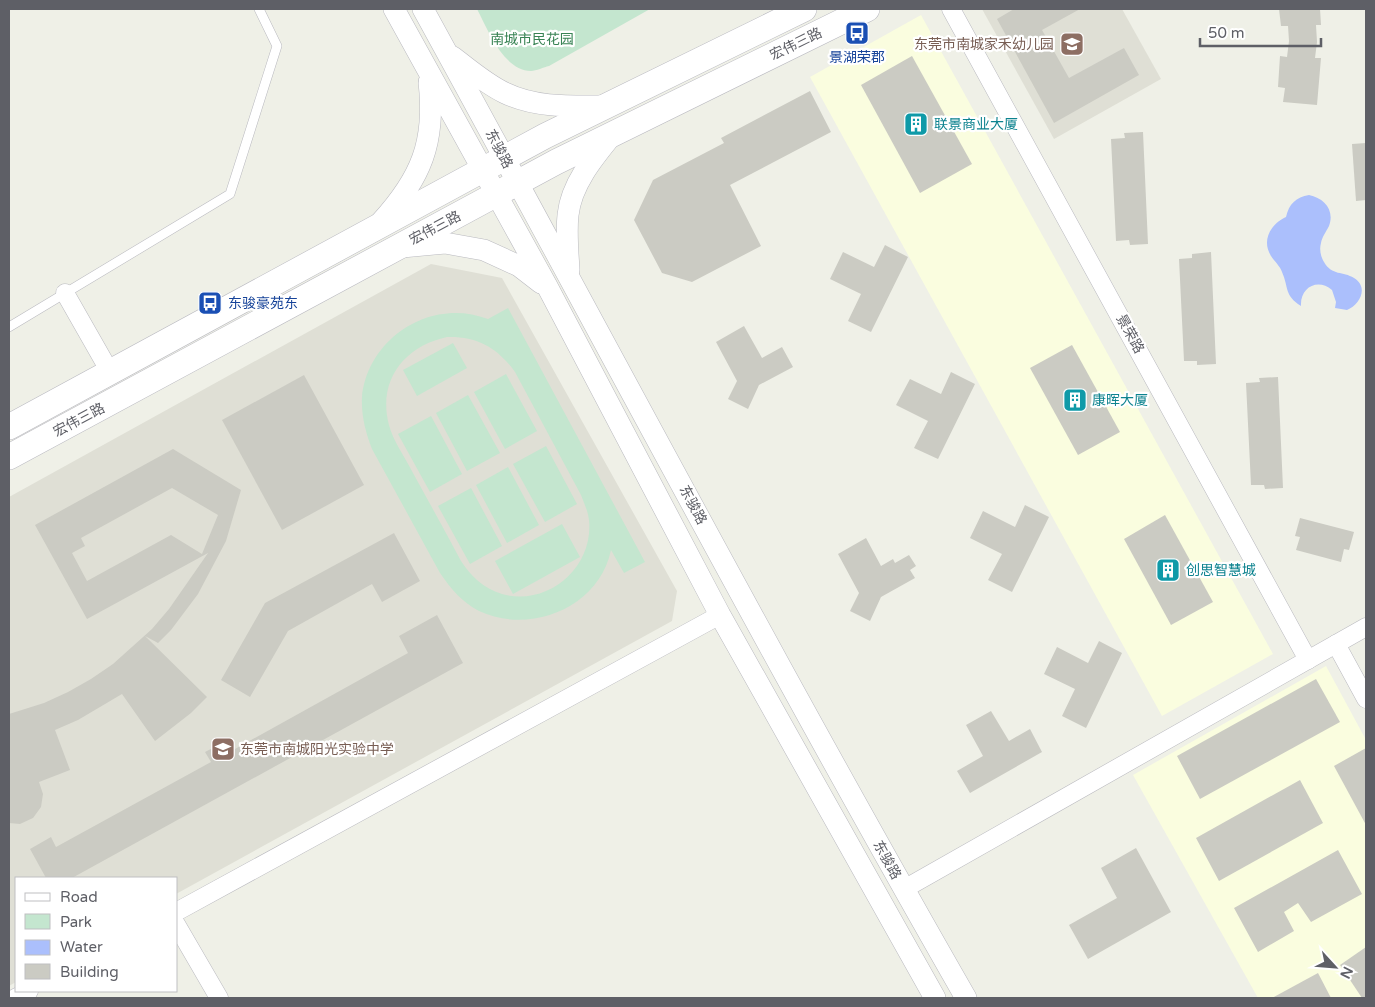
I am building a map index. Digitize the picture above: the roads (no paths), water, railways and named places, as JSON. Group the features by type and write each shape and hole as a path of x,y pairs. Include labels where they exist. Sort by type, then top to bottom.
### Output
{"main road":[{"name":"宏伟三路","path":"9,428 482,169 804,9"},
{"name":"宏伟三路","path":"9,458 556,162 867,9"}],"street":[{"name":"东骏路","path":"394,9 547,286 720,615 935,998"},
{"name":"东骏路","path":"423,9 742,596 966,998"},
{"name":"景荣路","path":"951,9 1308,660"},
{"path":"446,51 479,77 505,93 539,104 607,106"},
{"path":"376,226 399,202 416,175 428,141 432,108 428,72"},
{"path":"570,277 567,246 568,214 578,183 591,160 613,134"},
{"path":"399,248 445,243 484,250 520,266 547,286"},
{"path":"65,293 110,372"},
{"path":"178,911 720,615"},
{"path":"904,889 1366,627"},
{"path":"1336,644 1366,699"},
{"path":"178,927 219,998"},
{"path":"15,998 27,992"}],"lane":[{"path":"9,327 230,194 277,46 259,9"}],"water":[{"path":"1309,195 1324,202 1331,215 1329,226 1320,246 1324,262 1334,271 1354,278 1361,286 1362,291 1359,300 1352,308 1347,310 1335,308 1336,302 1332,290 1327,286 1321,285 1311,286 1307,289 1301,299 1301,306 1289,295 1281,270 1268,250 1267,238 1272,228 1286,217 1289,208 1294,202 1300,197"}],"place":[{"name":"景湖荣郡","path":"857,33"},
{"name":"东莞市南城家禾幼儿园","path":"1072,44"},
{"name":"联景商业大厦","path":"916,124"},
{"name":"东骏豪苑东","path":"210,303"},
{"name":"康晖大厦","path":"1075,400"},
{"name":"创思智慧城","path":"1168,570"},
{"name":"东莞市南城阳光实验中学","path":"223,749"}],"park label":[{"name":"南城市民花园","path":"532,39"}]}
